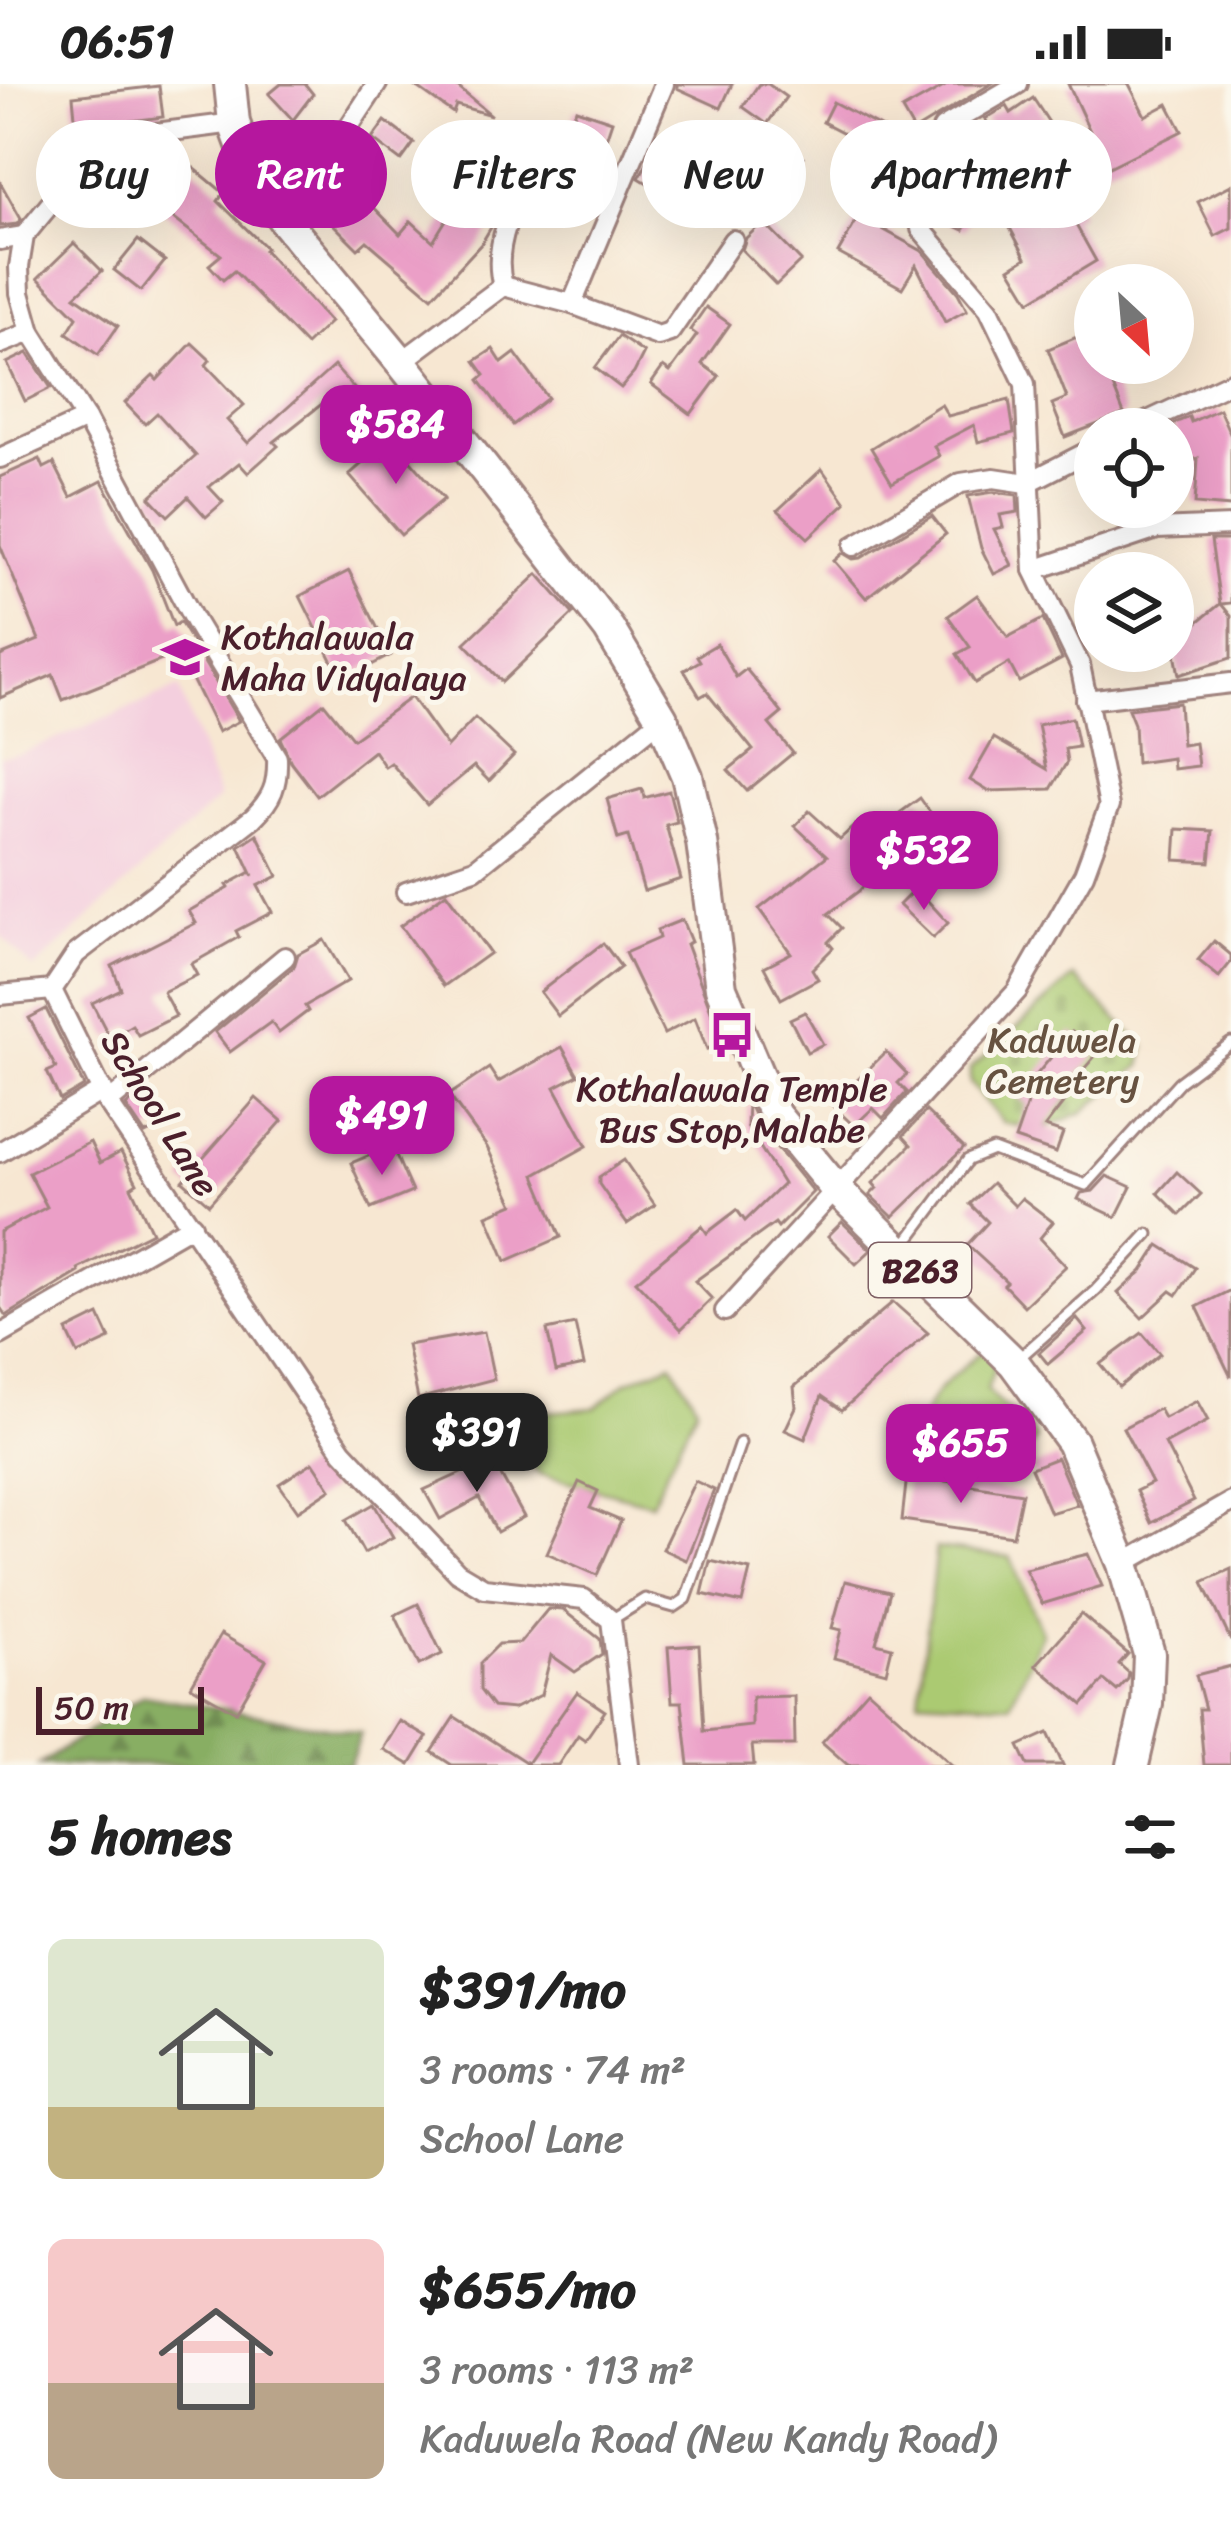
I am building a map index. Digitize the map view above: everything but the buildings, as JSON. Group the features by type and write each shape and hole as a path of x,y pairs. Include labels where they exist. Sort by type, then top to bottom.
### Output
{"main road":[{"name":"B263","path":"230,84 234,120"},
{"name":"B263","path":"289,228 401,362 609,629 662,718 687,776 702,842 721,988 775,1115 836,1189 1014,1363 1072,1442 1123,1564 1149,1654 1147,1704 1133,1765"}],"street":[{"path":"354,120 377,84"},
{"path":"572,304 664,84"},
{"path":"724,1311 1017,991 1084,874 1108,806 1080,664 1034,569 1025,384 989,309 921,229 921,170 943,128 1018,84"},
{"path":"0,995 52,990 76,954 253,818 271,800 278,779 277,758 195,622 86,419 31,332 20,293 25,236 84,163 140,135 215,125"},
{"path":"503,286 496,263 506,228"},
{"path":"0,240 25,236"},
{"path":"503,286 572,304 658,337 670,332 733,240"},
{"path":"401,362 503,286"},
{"path":"0,298 20,293"},
{"path":"0,344 31,332"},
{"path":"1176,408 1231,382"},
{"path":"0,458 86,419"},
{"path":"854,546 961,483 994,478 1027,483 1074,459"},
{"path":"1034,569 1157,529 1231,526"},
{"path":"1086,700 1231,683"},
{"path":"406,892 475,869 662,718"},
{"path":"0,1152 105,1096 285,956"},
{"name":"School Lane","path":"52,990 105,1096 344,1451 458,1572 484,1588 584,1599 611,1620"},
{"path":"0,1335 192,1225"},
{"path":"1123,1564 1231,1502"},
{"path":"611,1620 629,1765"}],"lane":[{"path":"901,1251 968,1160 992,1150 1086,1184 1179,1082 1231,1043"},
{"path":"1014,1363 1096,1290 1148,1234"},
{"path":"611,1620 645,1599 674,1607 686,1599 740,1443"}],"shaded area":[{"path":"179,688 219,798 34,969 0,935 0,757 20,754"}],"green space":[{"name":"Kaduwela Cemetery","path":"1074,977 1145,1047 1141,1066 1082,1113 1041,1129 1003,1123 970,1083 970,1069"},
{"path":"989,1346 998,1357 987,1390 1036,1439 1018,1454 998,1451 984,1442 932,1448 917,1437 934,1396"},
{"path":"672,1363 697,1406 651,1503 539,1474 518,1449 472,1446 464,1409 526,1414 595,1408 626,1382"},
{"path":"936,1548 1010,1557 1042,1633 1010,1704 919,1699"},
{"path":"143,1695 361,1733 350,1765 39,1765"}],"place":[{"name":"Kothalawala Maha Vidyalaya","path":"185,657"},
{"name":"Kothalawala Temple Bus Stop,Malabe","path":"732,1035"}]}
